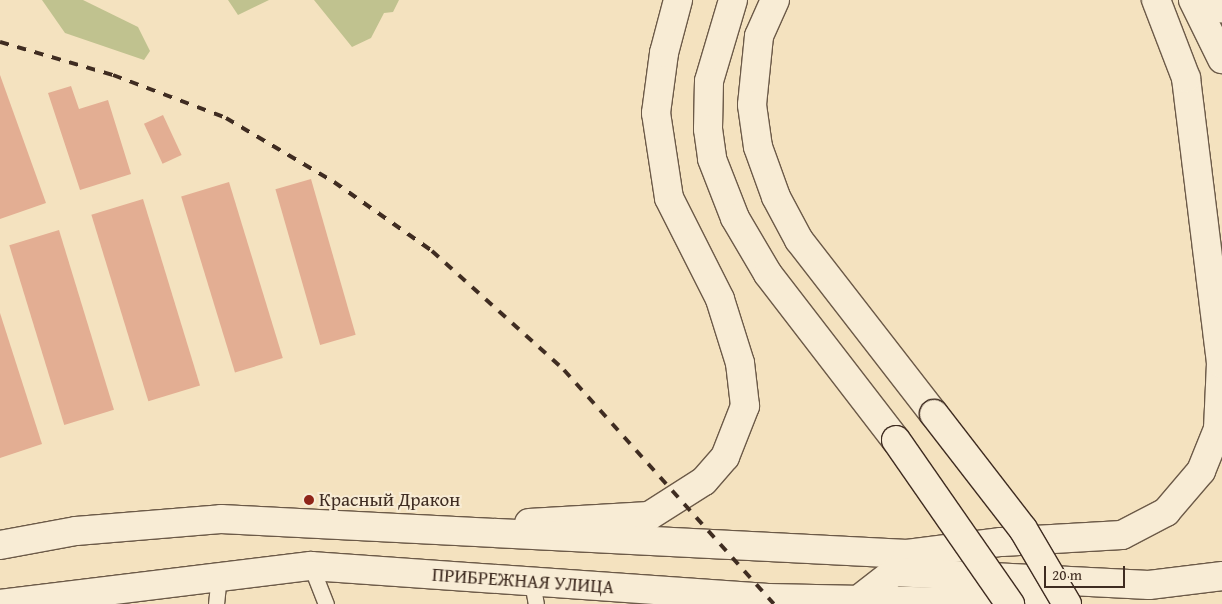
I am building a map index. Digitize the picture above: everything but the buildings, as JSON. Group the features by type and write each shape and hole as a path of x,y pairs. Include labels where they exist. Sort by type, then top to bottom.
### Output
{"street":[{"path":"484,536 506,524 649,516 704,480 724,457 746,406 740,363 720,299 669,198 656,112 664,53 678,0"},
{"path":"732,0 710,81 708,129 712,158 735,218 768,274 896,440 1010,604"},
{"path":"775,0 759,36 752,105 758,147 776,197 799,240 1023,530 1068,604"},
{"path":"0,545 76,531 222,519 484,536 907,554 1001,542 1122,535 1166,512 1201,471 1218,429 1221,363 1186,78 1156,0"},
{"path":"1193,0 1222,59"},
{"path":"1220,0 1222,8"},
{"name":"ПРИБРЕЖНАЯ УЛИЦА","path":"0,604 311,566 534,593 1049,604"},
{"path":"858,600 894,572 1149,585 1222,576"}],"lane":[{"path":"311,566 326,604"},
{"path":"216,604 219,576"}],"green space":[{"path":"42,0 83,0 138,27 150,51 144,60 65,33"},
{"path":"228,0 269,0 238,15"},
{"path":"314,0 399,0 393,12 384,13 371,38 352,47"}],"railway":[{"path":"0,42 113,75 226,118 334,182 432,251 564,370 774,604"}],"place":[{"name":"Красный Дракон","path":"309,500"}]}
